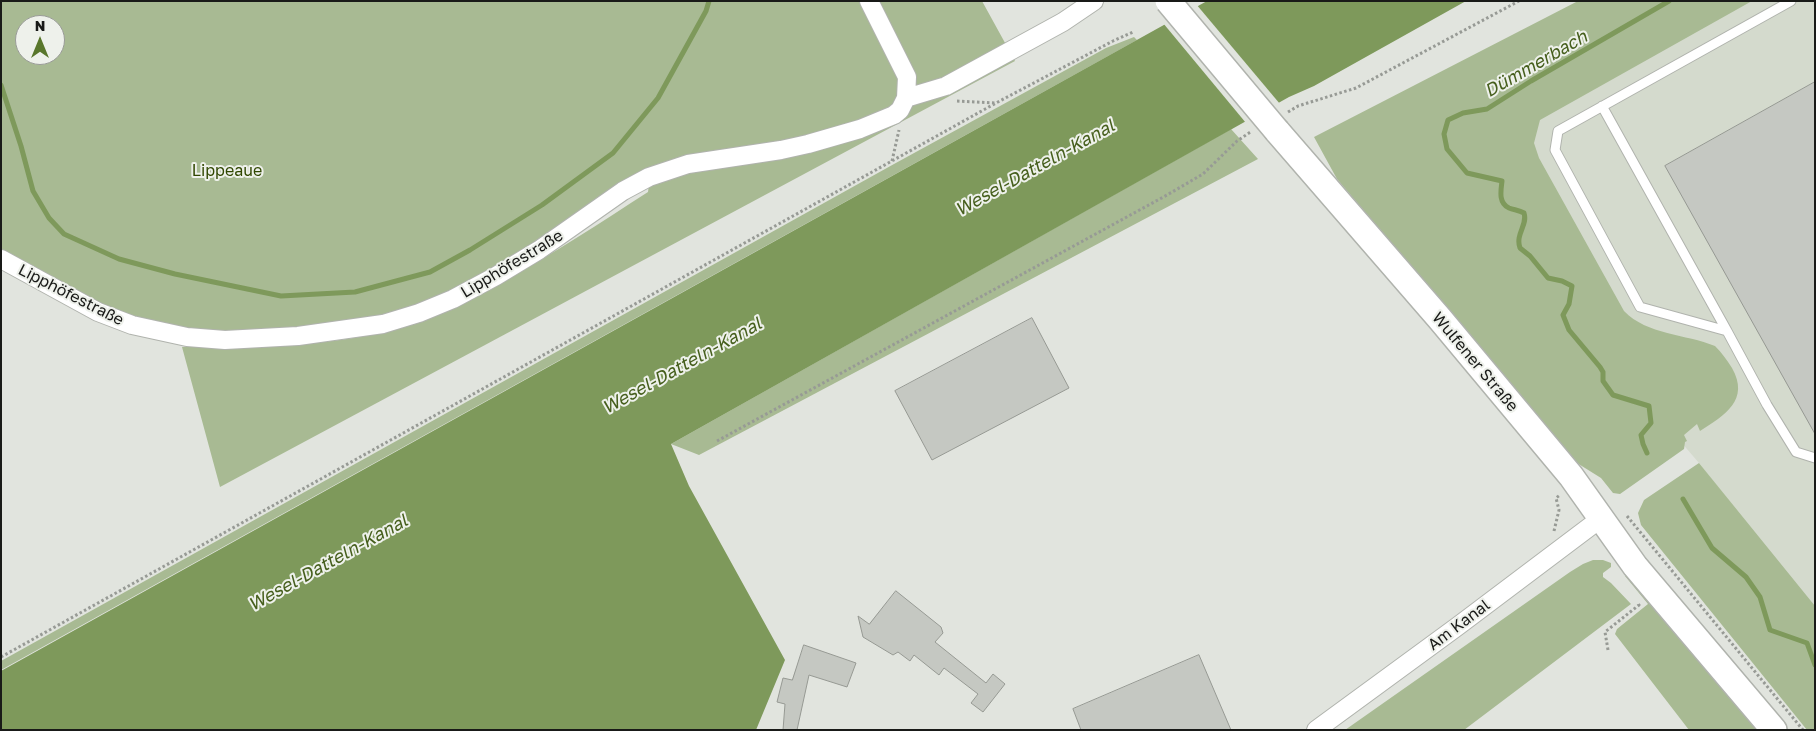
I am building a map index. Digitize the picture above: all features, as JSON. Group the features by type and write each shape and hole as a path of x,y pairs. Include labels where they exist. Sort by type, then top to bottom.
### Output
{"main road":[{"name":"Wulfener Straße","path":"1168,1 1272,125 1459,341 1570,476 1635,566 1774,730"}],"street":[{"path":"869,1 907,77 906,98 946,86 1062,22 1094,1"},
{"name":"Lipphöfestraße","path":"1,259 98,312 132,325 187,337 225,340 298,336 383,324 419,313 470,290 539,250 623,191 649,177 688,164 781,150 860,129 894,115 900,110 906,98"},
{"name":"Am Kanal","path":"1316,730 1600,519"}],"lane":[{"path":"1727,331 1640,307 1555,150 1558,131 1633,91 1791,1"},
{"path":"1602,106 1796,452 1815,458"}],"path":[{"path":"717,441 1167,195 1203,174 1237,141 1272,125 1298,106 1356,88 1519,1"},
{"path":"1,657 996,103 1133,32"},
{"path":"1608,650 1605,632 1639,605 1634,599"}],"shaded area":[{"path":"1603,1 1815,1 1815,611 1699,463 1400,115"}],"green space":[{"name":"Lippeaue","path":"1,1 982,1 1015,61 220,487 182,347 303,344 333,341 393,330 422,321 463,303 522,271 648,192 651,169 446,303 258,342 110,316 1,260"},
{"path":"1578,1 1752,1 1540,120 1534,143 1539,158 1624,311 1644,325 1715,346 1732,368 1737,379 1738,389 1736,398 1726,412 1700,431 1697,424 1684,435 1687,441 1685,442 1684,449 1620,494 1613,493 1601,478 1577,463 1337,179 1314,137"},
{"path":"1134,37 1137,40 1,670 1,661 894,164 1106,48"},
{"path":"1231,129 1258,159 699,455 671,444"},
{"path":"1699,463 1815,606 1815,730 1807,730 1641,525 1638,513 1644,500"},
{"path":"1593,560 1603,560 1611,563 1611,567 1603,573 1603,577 1631,604 1464,730 1345,730 1570,572"},
{"path":"1626,573 1758,730 1689,730 1615,634 1617,629 1648,604 1625,576"}],"water":[{"name":"Wesel-Datteln-Kanal","path":"1207,1 1466,1 1314,86 1289,97 671,444 689,486 785,660 756,730 1,730 1,671"}],"pier":[{"path":"1196,4 1280,104 1246,123 1163,23"}],"building":[{"path":"1815,82 1815,434 1665,166"},
{"path":"1032,318 1069,388 932,460 895,391"},
{"path":"896,591 941,627 943,633 935,642 986,683 993,674 1005,684 983,712 971,703 978,694 944,668 939,675 914,655 910,661 898,652 893,655 863,637 858,616 869,624"},
{"path":"804,645 856,663 847,687 809,675 797,730 783,730 785,704 777,702 783,678 792,680"},
{"path":"1199,655 1231,730 1081,730 1073,709"}],"waterway":[{"path":"1,85 21,146 33,191 49,218 64,234 119,259 175,274 281,296 355,292 430,272 470,250 542,205 613,153 658,98 706,11 709,1"},
{"name":"Dümmerbach","path":"1647,453 1641,435 1651,423 1649,406 1613,395 1603,381 1603,372 1600,367 1569,330 1563,315 1569,304 1572,286 1562,281 1548,278 1530,256 1520,248 1519,238 1524,222 1524,213 1509,208 1503,203 1501,196 1502,181 1467,173 1447,149 1444,134 1448,120 1463,113 1487,109 1531,81 1669,1"},
{"name":"Dümmerbach","path":"1683,499 1712,548 1746,577 1760,597 1770,630 1807,643 1815,665"}]}
